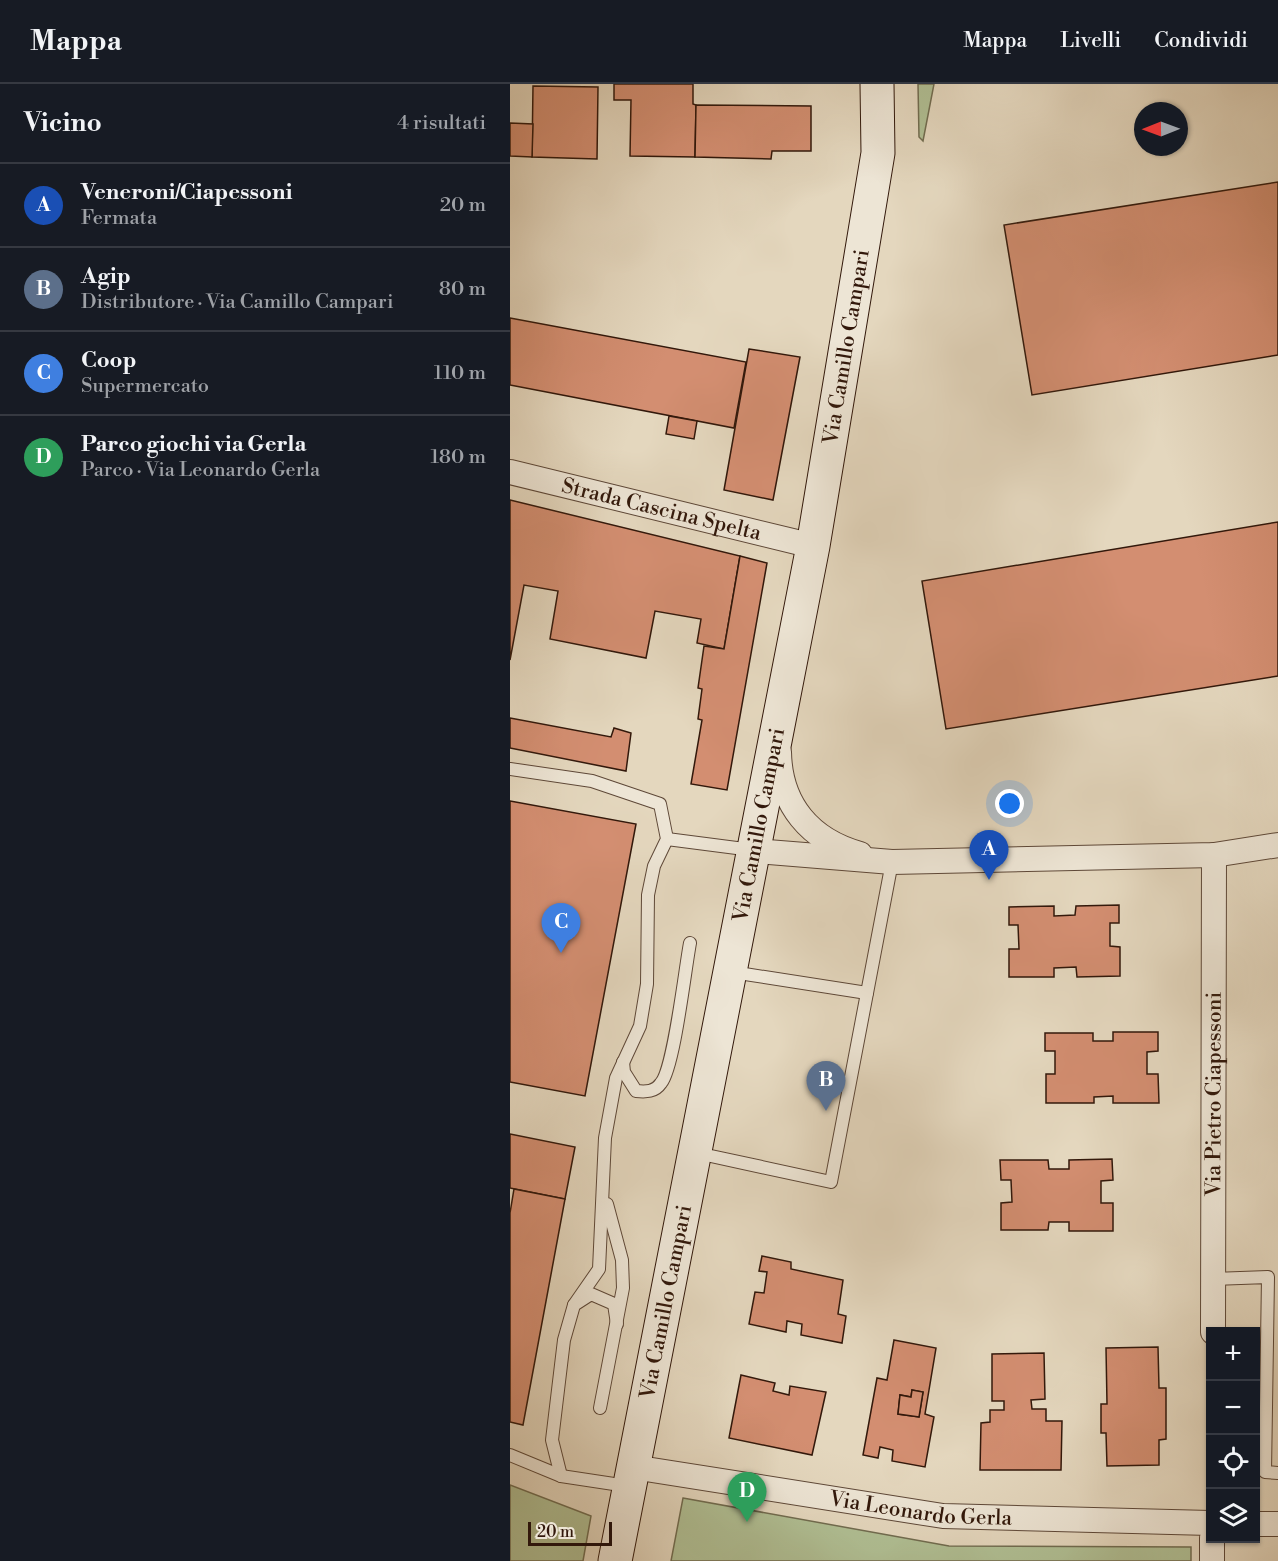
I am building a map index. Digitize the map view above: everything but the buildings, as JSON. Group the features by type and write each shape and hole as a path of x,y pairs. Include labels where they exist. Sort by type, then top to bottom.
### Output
{"street":[{"name":"Via Camillo Campari","path":"615,1561 813,546 878,153 877,84"},
{"name":"Strada Cascina Spelta","path":"510,472 813,546"},
{"path":"778,732 779,770 787,797 815,834 846,850 892,862"},
{"path":"754,851 892,862 1214,855 1278,845"},
{"name":"Via Pietro Ciapessoni","path":"1213,1327 1214,855"},
{"name":"Via Leonardo Gerla","path":"631,1476 943,1516 1206,1523"},
{"path":"1260,1524 1278,1524"},
{"path":"1212,1543 1212,1561"}],"lane":[{"path":"510,769 592,781 660,804 667,839 654,866 648,895 647,984 640,1026 616,1078 605,1138 599,1269 574,1305 564,1340 552,1440 561,1476"},
{"path":"667,839 754,851"},
{"path":"696,1153 831,1182 892,862"},
{"path":"623,1062 624,1072 636,1091 650,1092 661,1084 670,1057 690,944"},
{"path":"731,972 867,993"},
{"path":"600,1408 623,1288 622,1260 601,1190"},
{"path":"1213,1278 1273,1276 1265,1472 1278,1473"},
{"path":"574,1305 591,1294 602,1296 614,1304 617,1324"},
{"path":"510,1455 561,1476 631,1476"}],"green space":[{"path":"918,84 934,84 923,141 919,137"},
{"path":"510,1485 591,1516 583,1561 510,1561"},
{"path":"683,1498 949,1546 1191,1547 1191,1561 671,1561"}],"place":[{"name":"Veneroni/Ciapessoni","path":"989,880"},
{"name":"Coop","path":"561,953"},
{"name":"Agip","path":"826,1111"},
{"name":"Parco giochi via Gerla","path":"747,1522"}]}
